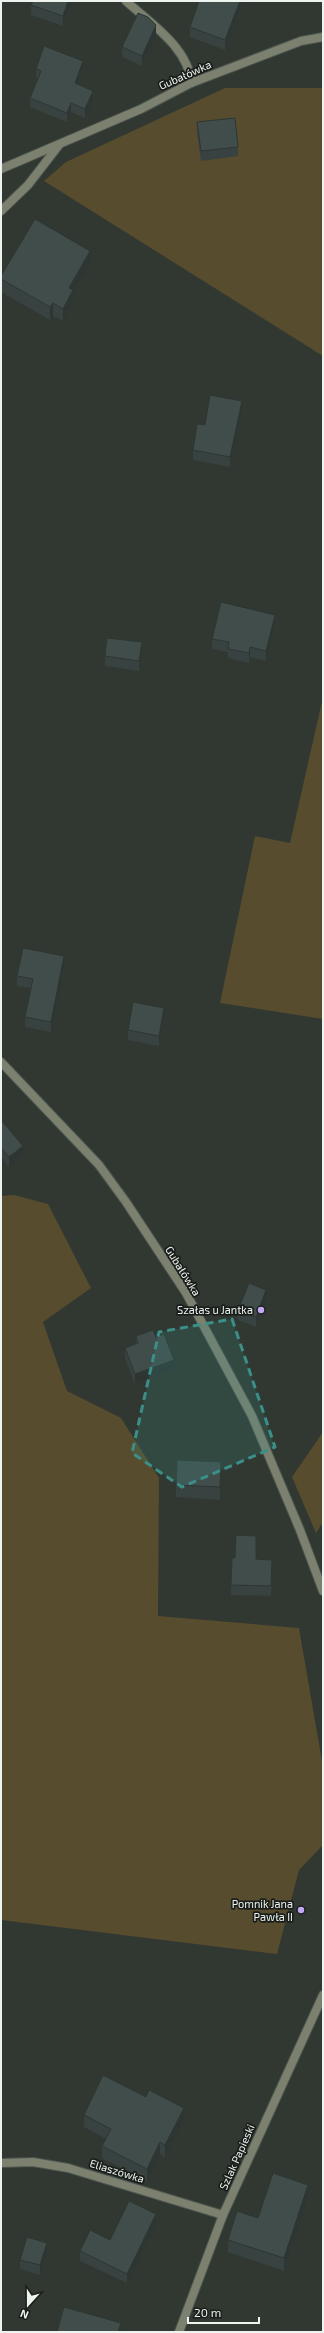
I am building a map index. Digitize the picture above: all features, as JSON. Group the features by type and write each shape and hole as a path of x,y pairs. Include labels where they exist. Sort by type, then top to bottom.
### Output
{"street":[{"path":"126,1 177,48 190,73 191,83"},
{"name":"Gubałówka","path":"1,169 140,109 191,83 301,41 323,37"},
{"name":"Gubałówka","path":"1,211 28,185 60,144"},
{"name":"Gubałówka","path":"1,1062 99,1165 186,1293 252,1416 300,1530 323,1591"},
{"name":"Szlak Papieski","path":"179,2332 223,2215 323,1995"},
{"name":"Eliaszówka","path":"1,2163 33,2162 68,2168 223,2215"}],"highlighted area":[{"path":"232,1319 275,1447 182,1487 132,1453 159,1332"}],"shaded area":[{"path":"225,88 323,88 323,356 44,181 66,162"},
{"path":"323,697 323,1019 220,1003 255,836 290,843"},
{"path":"14,1195 48,1204 91,1288 43,1322 67,1391 121,1418 159,1478 158,1616 299,1628 323,1767 323,1845 299,1870 277,1954 1,1920 1,1196"},
{"path":"323,1432 323,1522 316,1533 292,1477"}],"building":[{"path":"33,1 68,1 63,16 31,5"},
{"path":"199,1 240,1 225,40 190,27"},
{"path":"138,13 148,17 156,25 142,56 122,47"},
{"path":"44,46 83,61 75,83 93,91 85,109 71,103 67,113 30,98 41,71 36,69"},
{"path":"235,118 238,147 201,151 197,122"},
{"path":"35,219 90,251 69,288 73,290 63,309 53,303 50,307 1,279 1,276"},
{"path":"210,395 242,401 230,457 193,450 197,424 205,425"},
{"path":"221,602 275,615 266,651 250,647 249,653 228,649 229,642 212,639"},
{"path":"107,638 142,642 139,661 105,656"},
{"path":"23,948 64,956 51,1022 25,1017 33,979 17,976"},
{"path":"133,1002 164,1008 159,1036 128,1030"},
{"path":"1,1120 23,1146 9,1157 1,1148"},
{"path":"249,1283 266,1290 256,1317 238,1310"},
{"path":"153,1330 156,1337 164,1334 174,1360 135,1374 125,1348 138,1343 136,1336"},
{"path":"177,1460 221,1462 220,1487 176,1485"},
{"path":"236,1535 256,1536 256,1559 272,1560 271,1586 231,1585 232,1558 235,1558"},
{"path":"103,2075 146,2097 149,2090 184,2108 165,2145 160,2142 147,2169 102,2146 111,2129 84,2115"},
{"path":"273,2173 308,2185 284,2258 228,2240 237,2211 258,2218"},
{"path":"129,2201 156,2214 127,2274 80,2251 90,2230 110,2240"},
{"path":"27,2237 47,2243 40,2265 20,2260"},
{"path":"64,2307 121,2323 118,2332 57,2332"}],"place":[{"name":"Szałas u Jantka","path":"261,1310"},
{"name":"Pomnik Jana Pawła II","path":"301,1910"}]}
